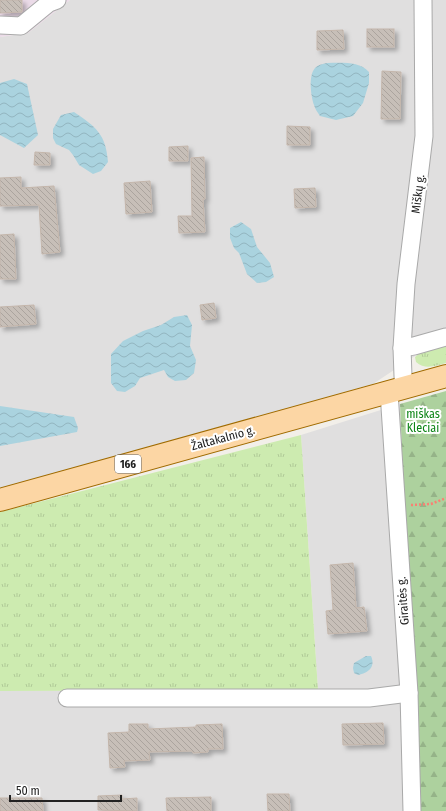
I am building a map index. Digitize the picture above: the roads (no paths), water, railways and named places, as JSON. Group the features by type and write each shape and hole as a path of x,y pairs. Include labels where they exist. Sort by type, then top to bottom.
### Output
{"main road":[{"name":"Žaltakalnio g.","path":"0,500 446,376"}],"street":[{"path":"0,25 21,26 49,3 57,0"},
{"name":"Miškų g.","path":"397,390 402,376 402,348 406,284 424,136 423,0"},
{"path":"402,348 446,337"},
{"name":"Giraitės g.","path":"397,390 397,505 409,693 412,811"},
{"path":"67,698 369,698 409,693"}],"water":[{"path":"327,63 355,64 365,68 369,72 369,83 363,103 353,116 336,120 320,116 315,108 311,91 311,76 316,67"},
{"path":"14,79 27,84 38,135 24,148 0,135 0,83"},
{"path":"74,112 94,127 105,144 108,162 101,171 93,174 79,165 69,150 56,144 53,138 53,129 61,115"},
{"path":"241,222 251,229 257,247 270,263 274,277 266,282 257,283 247,274 239,253 234,248 230,238 230,228"},
{"path":"187,315 192,325 190,346 196,360 194,373 186,380 175,381 168,377 164,370 140,378 135,386 125,392 117,391 111,383 111,354 123,341 143,331 161,325 174,317"},
{"path":"0,406 74,417 78,428 77,432 0,446"},
{"path":"366,656 371,656 372,666 370,669 365,673 358,675 354,673 354,663"}],"park label":[{"name":"miškas Kleciai","path":"423,421"}]}
